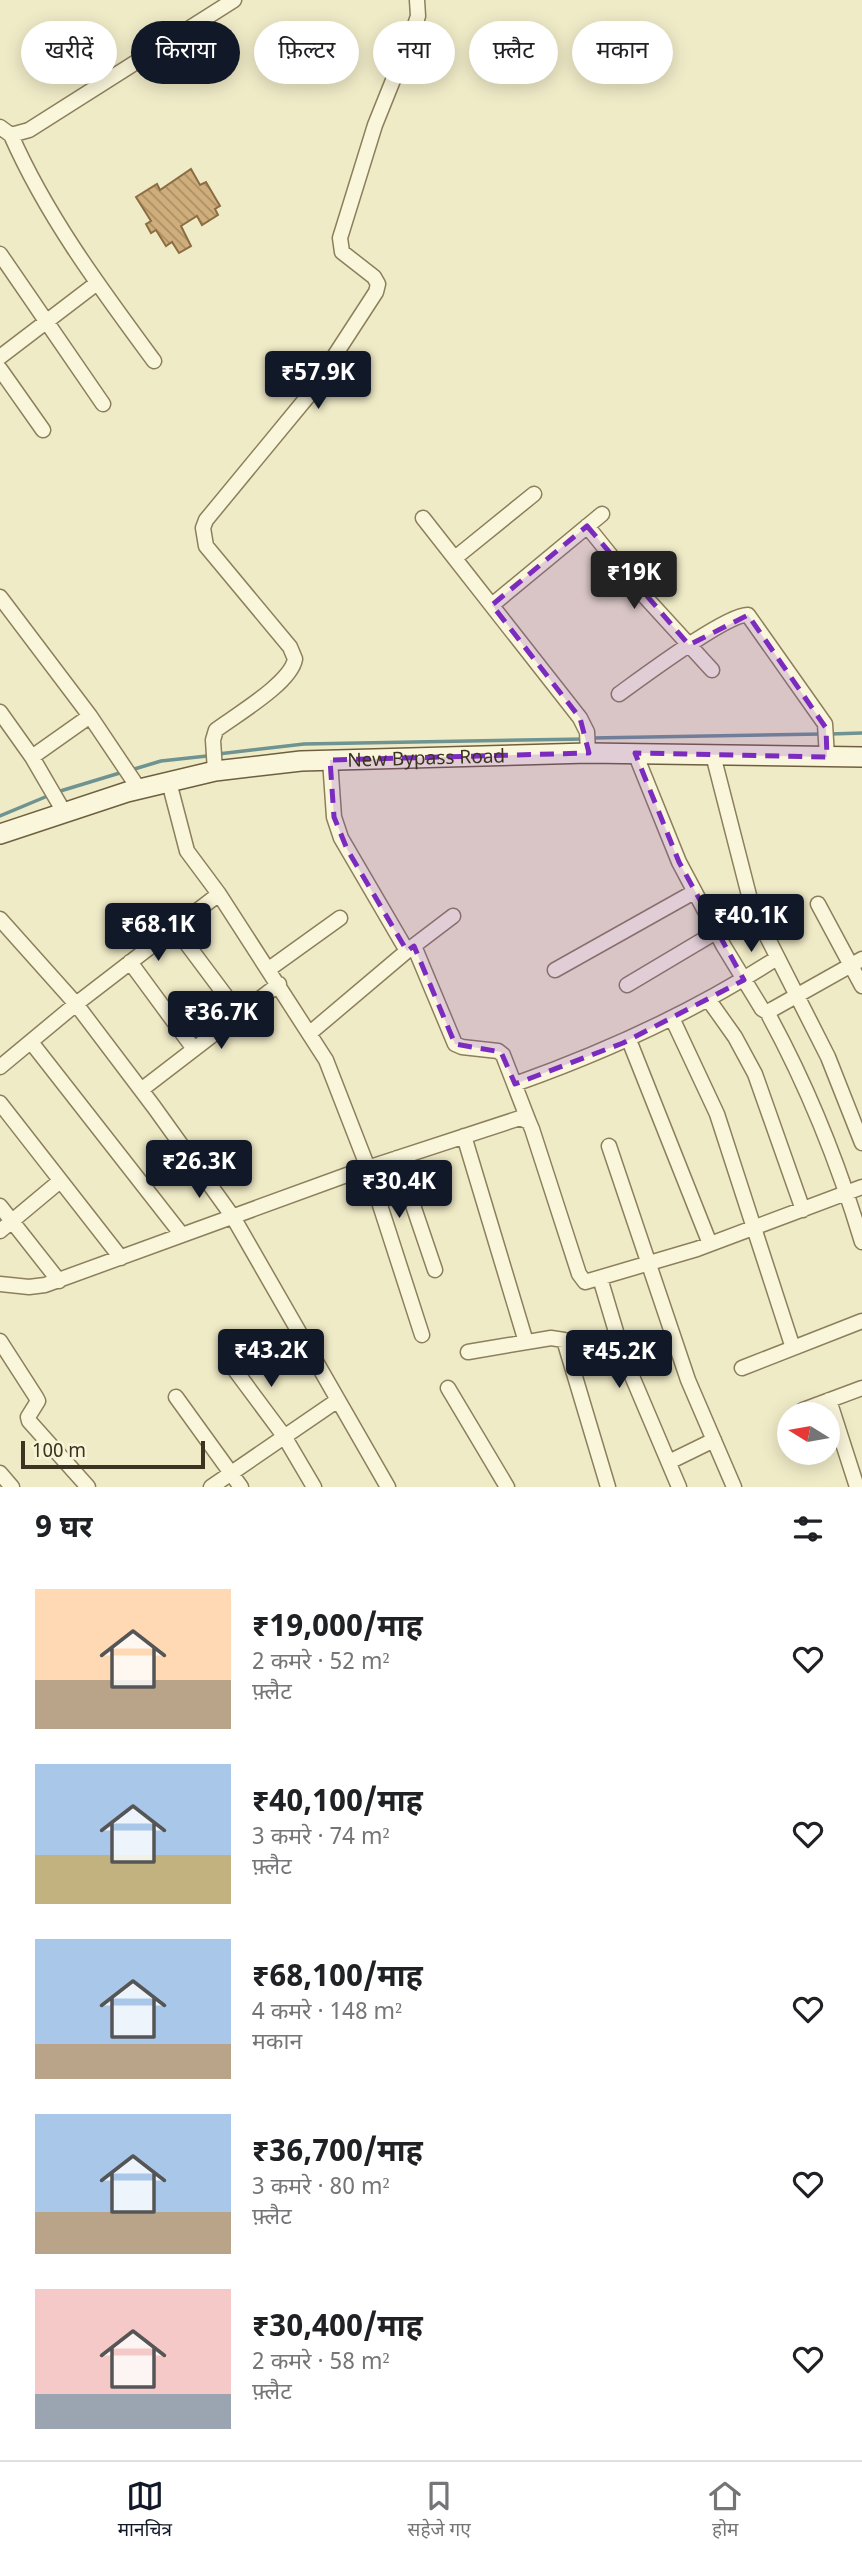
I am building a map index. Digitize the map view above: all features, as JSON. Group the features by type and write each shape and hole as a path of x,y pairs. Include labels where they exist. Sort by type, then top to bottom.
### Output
{"main road":[{"name":"New Bypass Road","path":"0,834 59,802 131,777 169,782 215,771 280,763 587,743 635,753 862,757"}],"street":[{"path":"154,361 97,283 38,191 5,131 29,130 234,0"},
{"path":"215,771 213,740 216,730 270,690 292,669 295,659 290,647 206,545 203,528 206,520 309,395 376,292 378,284 374,277 342,252 340,237 375,125 418,16 418,0"},
{"path":"0,254 103,404"},
{"path":"0,357 97,283"},
{"path":"0,369 43,430"},
{"path":"455,558 534,494"},
{"path":"492,605 603,514"},
{"path":"424,519 580,718 587,743"},
{"path":"587,526 637,588 712,670"},
{"path":"0,597 90,716 131,777"},
{"path":"619,694 689,645 738,616 748,615 823,720 827,757"},
{"path":"0,712 59,802"},
{"path":"32,757 90,716"},
{"path":"635,753 662,823 694,892 759,1006 767,1012 797,1068 848,1193 862,1242"},
{"path":"713,755 745,889 758,923 798,995 836,1074 862,1143"},
{"path":"330,760 334,817 341,838 410,948 455,1044 498,1051 506,1061 579,1275 585,1282 710,1244 862,1187"},
{"path":"169,782 187,851 279,984 332,1072 368,1168 422,1335"},
{"path":"555,970 694,892"},
{"path":"0,1067 76,1004 219,894"},
{"path":"818,904 856,962 862,986"},
{"path":"310,1033 410,948 453,916"},
{"path":"269,970 340,918"},
{"path":"0,919 76,1004 233,1217 388,1487"},
{"path":"175,928 240,1015"},
{"path":"627,985 716,932"},
{"path":"514,1084 629,1040 744,980 777,958"},
{"path":"130,962 194,1049"},
{"path":"767,1012 856,962"},
{"path":"141,1090 279,984"},
{"path":"708,999 735,1037 755,1074 803,1210"},
{"path":"672,1018 717,1114 793,1348"},
{"path":"629,1040 710,1244"},
{"path":"31,1042 182,1235"},
{"path":"0,1103 121,1258"},
{"path":"0,1284 29,1287 59,1281 397,1158 520,1118 529,1122"},
{"path":"464,1136 526,1342"},
{"path":"609,1146 688,1380 734,1487"},
{"path":"397,1158 435,1270"},
{"path":"0,1231 60,1181"},
{"path":"0,1206 59,1281"},
{"path":"600,1278 623,1355 679,1487"},
{"path":"742,1368 862,1321"},
{"path":"468,1352 526,1342 558,1338 564,1340 608,1487"},
{"path":"0,1341 38,1401 28,1417 29,1421 88,1487"},
{"path":"229,1362 284,1436 314,1487"},
{"path":"448,1388 507,1487"},
{"path":"824,1402 862,1388"},
{"path":"176,1397 241,1487"},
{"path":"211,1487 338,1400"},
{"path":"829,1400 857,1487"},
{"path":"669,1462 713,1440"},
{"path":"0,1474 12,1487"}],"highlighted area":[{"path":"587,526 689,645 748,615 826,728 827,757 635,753 679,862 744,980 623,1043 515,1084 501,1052 455,1044 414,946 407,951 347,849 334,817 330,760 589,753 580,718 492,605"}],"building":[{"path":"191,169 200,185 206,182 220,206 215,209 218,215 202,225 197,216 181,226 191,246 179,253 172,242 166,246 156,230 151,233 146,224 151,221 136,197 157,184 160,190"}],"waterway":[{"path":"830,734 862,733"},
{"path":"592,738 822,734"},
{"path":"218,754 304,744 585,739"},
{"path":"131,770 161,761 207,756"},
{"path":"57,792 123,772"},
{"path":"0,816 50,795"}]}
